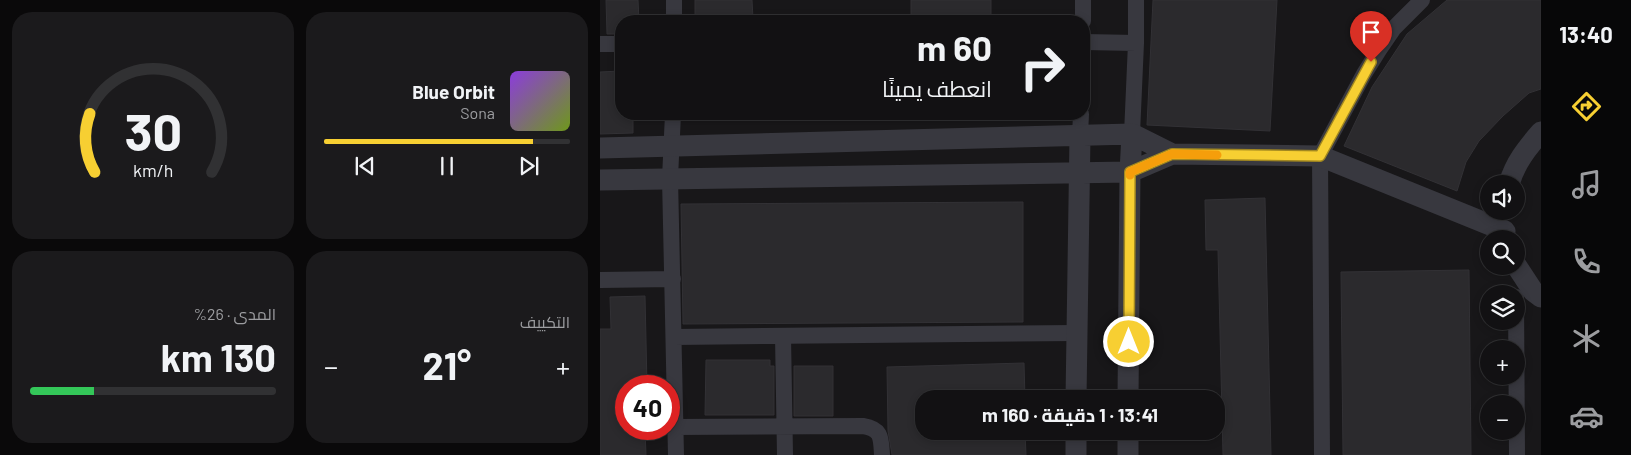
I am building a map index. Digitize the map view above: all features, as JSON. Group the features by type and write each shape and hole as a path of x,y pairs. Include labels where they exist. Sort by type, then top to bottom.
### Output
{"street":[{"path":"674,0 674,15"},
{"path":"1083,0 1083,15"},
{"path":"1128,390 1130,172 1136,0"},
{"path":"1322,455 1320,156 1378,50 1400,21 1422,0"},
{"path":"1090,42 1136,43"},
{"path":"600,44 615,44"},
{"path":"673,120 670,178 674,280 674,375"},
{"path":"1076,390 1081,120"},
{"path":"1511,175 1525,150 1541,132"},
{"path":"600,148 1132,134 1172,154"},
{"path":"600,180 1130,172 1172,154 1320,156 1506,227"},
{"path":"1521,275 1533,291 1541,298"},
{"path":"600,280 674,280"},
{"path":"1516,330 1517,455"},
{"path":"674,337 1076,333"},
{"path":"783,336 785,455"},
{"path":"680,427 863,426 878,431 881,439 882,455"},
{"path":"675,440 676,455"},
{"path":"1076,440 1076,455"},
{"path":"1128,440 1128,455"}],"building":[{"path":"606,0 638,0 639,15 615,15 615,34 607,34"},
{"path":"695,0 752,0 753,15 695,15"},
{"path":"911,0 991,0 991,15 911,15"},
{"path":"1153,0 1277,0 1270,131 1147,125"},
{"path":"1447,0 1541,0 1541,89 1529,93 1479,141 1466,162 1457,191 1344,146 1372,87 1407,34"},
{"path":"615,71 615,120 633,120 633,133 600,134 600,72"},
{"path":"1265,198 1271,455 1223,455 1223,440 1225,440 1225,390 1221,390 1218,250 1206,250 1205,200"},
{"path":"1023,202 1023,322 683,324 681,204"},
{"path":"1469,270 1471,455 1343,455 1341,272"},
{"path":"645,296 647,375 615,375 615,440 645,440 646,455 600,455 600,329 611,329 610,297"},
{"path":"706,360 770,360 770,366 774,366 774,415 705,415"},
{"path":"1024,363 1025,390 915,390 915,440 1025,440 1026,455 892,455 888,431 887,367"},
{"path":"794,366 833,366 833,416 794,416"}],"slow traffic":[{"path":"1130,175 1130,172 1172,154 1217,155"}],"route":[{"path":"1129,342 1130,172 1172,154 1320,156 1371,62"}]}
